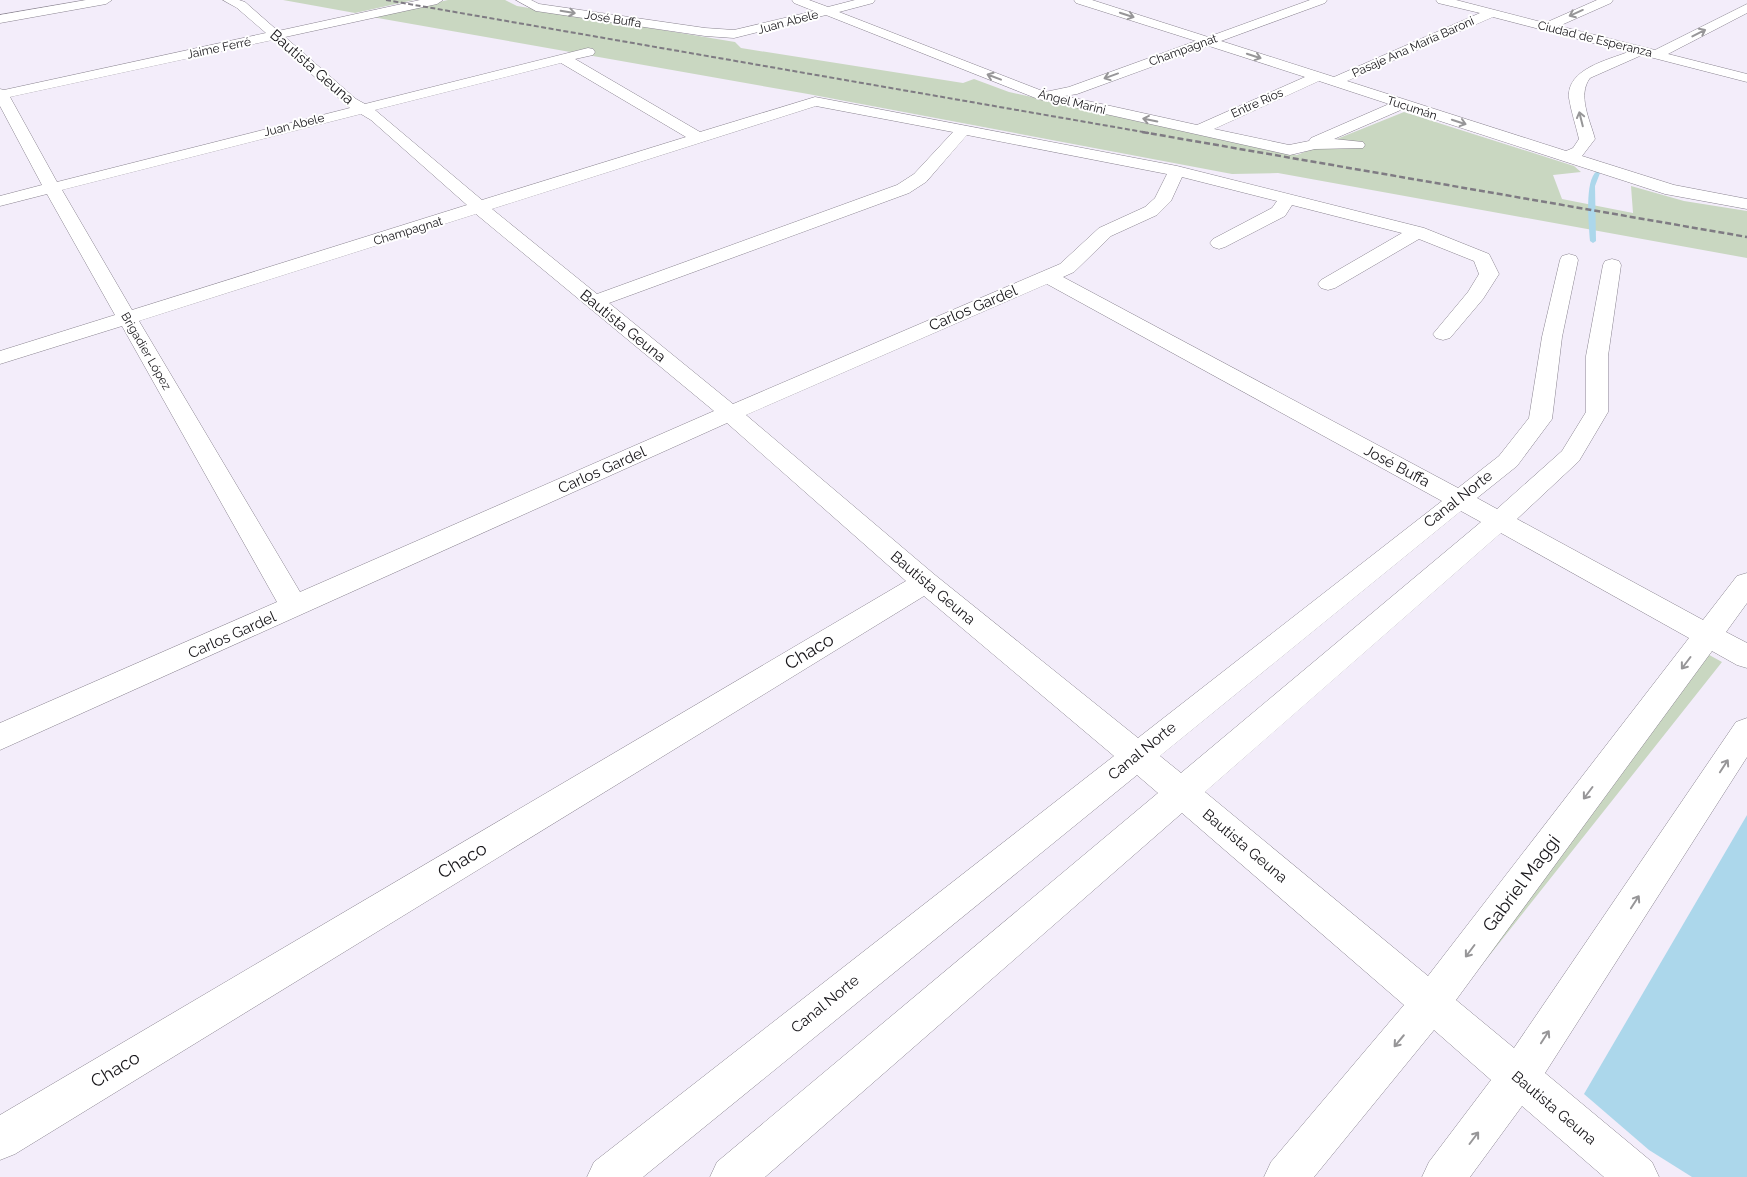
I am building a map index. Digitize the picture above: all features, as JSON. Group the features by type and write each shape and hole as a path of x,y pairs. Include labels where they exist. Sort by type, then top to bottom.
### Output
{"street":[{"path":"0,19 106,0"},
{"name":"Bautista Geuna","path":"228,0 241,5 360,108 376,117 480,208 730,414 925,582 1182,792 1430,1004 1637,1177"},
{"name":"Jaime Ferré","path":"0,94 437,0"},
{"name":"José Buffa","path":"522,0 536,7 705,32"},
{"name":"Ángel Marini","path":"798,0 1043,96 1290,150 1302,145 1312,144 1358,145"},
{"name":"Juan Abele","path":"705,32 734,34 756,30 869,0"},
{"name":"Champagnat","path":"1043,96 1072,91 1321,0"},
{"name":"Ciudad de Esperanza","path":"1442,0 1747,78"},
{"path":"1546,27 1607,0"},
{"name":"Tucumán","path":"1086,1 1671,190 1706,198 1747,204"},
{"path":"1567,157 1579,151 1587,140 1576,96 1578,84 1585,75 1648,53 1747,8"},
{"name":"Pasaje Ana María Baroni","path":"1334,82 1491,13"},
{"name":"Juan Abele","path":"0,201 360,108 588,52"},
{"path":"563,58 699,138"},
{"name":"Entre Ríos","path":"1198,130 1317,77"},
{"name":"Brigadier López","path":"0,94 127,319 294,607"},
{"name":"Champagnat","path":"0,358 815,102 964,130"},
{"path":"1312,144 1401,104"},
{"path":"594,302 903,189 920,178 964,130 1176,171 1418,232 1482,258 1489,274 1476,295 1443,334"},
{"name":"Carlos Gardel","path":"0,737 730,414 1067,268 1105,232 1151,211 1162,201 1176,171"},
{"path":"1218,243 1278,212 1287,199"},
{"path":"1328,284 1418,232"},
{"name":"Canal Norte","path":"609,1177 1457,499 1508,461 1540,419 1552,337 1570,260"},
{"path":"732,1177 1499,521 1570,456 1597,412 1597,356 1612,265"},
{"name":"José Buffa","path":"1047,276 1747,658"},
{"name":"Chaco","path":"0,1139 925,582"},
{"name":"Gabriel Maggi","path":"1286,1177 1430,1004 1747,582"},
{"path":"1444,1177 1518,1078 1747,731"}],"green space":[{"path":"283,0 414,0 355,13"},
{"path":"448,0 505,0 517,6 735,42 741,48 963,83 974,79 1009,92 1297,155 1404,112 1574,166 1581,172 1553,175 1562,199 1633,213 1631,186 1684,201 1747,211 1747,258 1278,173 1232,174 808,94 372,17"},
{"path":"1702,651 1722,662 1466,985"}],"water":[{"path":"1747,815 1747,1177 1692,1177 1649,1150 1584,1094"}],"waterway":[{"name":"Canal Norte","path":"1593,241 1592,186 1597,173"}],"railway":[{"path":"386,0 1149,133"},
{"path":"1142,132 1747,237"}]}
